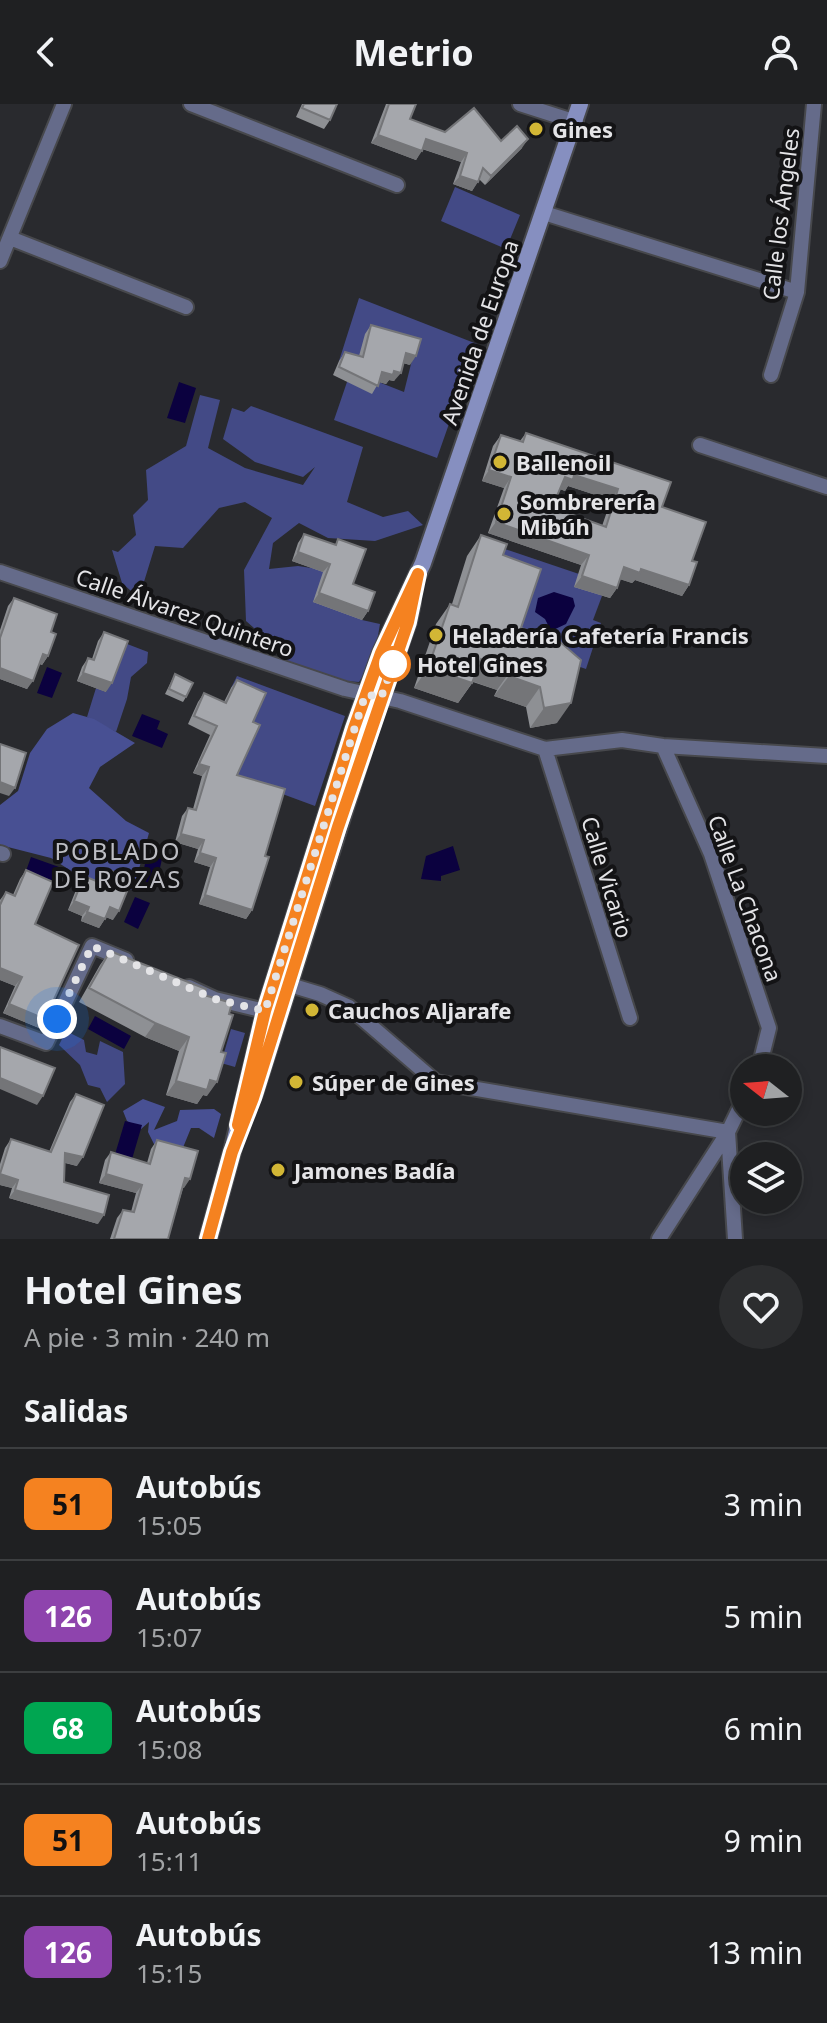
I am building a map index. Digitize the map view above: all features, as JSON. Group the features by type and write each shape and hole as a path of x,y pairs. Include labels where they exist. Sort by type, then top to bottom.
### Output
{"main road":[{"name":"Avenida de Europa","path":"208,1239 265,1011 289,929 374,695 385,643 418,574 580,104"},
{"name":"Avenida de Europa","path":"232,1152 253,1098 330,853 329,831 368,710 408,622 418,574"},
{"path":"289,929 293,946 285,976 290,985"}],"street":[{"path":"0,261 8,230 64,104"},
{"path":"191,104 397,185"},
{"path":"520,104 576,122"},
{"name":"Calle los Ángeles","path":"771,375 797,292 814,104"},
{"path":"544,213 797,292"},
{"path":"8,230 186,307"},
{"path":"700,445 827,487"},
{"name":"Calle Álvarez Quintero","path":"0,572 545,749"},
{"path":"545,749 622,740 663,746 827,756"},
{"name":"Calle La Chacona","path":"663,746 711,854 769,1028 762,1054"},
{"name":"Calle Vicario","path":"545,749 630,1018"},
{"path":"0,1026 46,1043 92,946 133,964"},
{"path":"174,981 215,999 265,1011"},
{"path":"290,985 349,1007 436,1082 728,1132"},
{"path":"661,1239 731,1126"},
{"path":"728,1132 735,1239"}],"shaded area":[{"path":"455,187 520,215 506,249 441,221"},
{"path":"359,298 477,344 437,458 334,420 347,382 376,381 404,392 415,348 356,366 339,361"},
{"path":"179,382 196,388 185,423 167,418"},
{"path":"200,395 220,400 208,448 245,468 303,485 315,467 303,477 255,462 223,439 232,408 244,412 251,406 363,447 347,502 383,517 408,511 423,525 375,541 328,538 299,523 273,543 269,569 298,566 325,570 362,620 380,624 374,659 359,682 292,677 276,647 246,621 244,570 272,518 245,502 219,508 183,548 155,546 139,598 122,583 112,550 118,552 136,535 133,515 148,500 146,470 186,446"},
{"path":"499,547 579,574 602,596 593,620 601,623 586,669 471,630"},
{"path":"554,592 573,598 575,606 566,624 551,631 545,619 535,612 538,598"},
{"path":"122,642 148,652 147,663 131,677 116,732 87,717 96,688 106,692"},
{"path":"47,667 62,673 52,698 37,693"},
{"path":"237,676 345,716 315,806 236,777 231,688"},
{"path":"73,713 94,719 135,743 100,767 89,788 126,821 149,833 137,876 137,892 100,878 93,885 51,858 0,845 0,805 18,791 30,753 47,729"},
{"path":"142,714 160,721 157,729 168,734 162,748 132,736"},
{"path":"453,846 460,870 441,876 441,881 421,879 426,856"},
{"path":"147,855 162,859 155,890 140,886"},
{"path":"31,857 59,867 54,881 26,871"},
{"path":"135,897 150,903 138,929 124,922"},
{"path":"95,1016 131,1036 124,1049 88,1029"},
{"path":"231,1029 245,1033 235,1067 221,1063"},
{"path":"66,1031 84,1040 86,1052 97,1055 100,1041 123,1052 125,1084 107,1102 100,1088 88,1085 80,1065 59,1045"},
{"path":"143,1099 165,1107 154,1130 177,1121 180,1110 214,1109 221,1114 214,1138 199,1128 191,1128 182,1150 154,1144 148,1132 149,1122 141,1129 127,1121 123,1111"},
{"path":"125,1121 142,1125 130,1166 113,1161"}],"building":[{"path":"304,104 337,104 330,120 302,108"},
{"path":"389,104 416,104 410,119 445,132 474,108 501,141 517,126 528,139 491,176 483,168 478,182 460,176 467,153 426,139 422,151 378,135"},
{"path":"371,325 421,339 416,356 406,353 401,373 394,371 393,375 382,372 378,386 339,367 345,352 363,357"},
{"path":"526,433 671,482 662,507 706,522 692,561 697,562 689,585 641,569 640,573 624,567 617,588 582,576 589,555 496,522 511,477 489,470 501,435 523,442","holes":["574,475 618,489 606,527 562,511 564,506 554,503 565,477 573,480"]},
{"path":"304,534 336,545 338,539 366,549 353,584 375,592 368,611 319,593 330,564 298,552"},
{"path":"481,535 507,544 503,555 541,569 521,628 559,641 581,660 571,703 544,708 540,687 509,676 511,670 481,659 472,683 428,668 450,604 458,607"},
{"path":"14,598 57,614 51,632 56,634 48,656 43,654 33,681 0,668 0,638"},
{"path":"104,632 128,641 112,683 83,673 88,658 94,660"},
{"path":"175,674 193,683 186,697 169,689"},
{"path":"237,680 266,693 253,722 260,725 237,775 285,789 265,856 269,857 252,910 205,895 216,858 200,853 204,840 181,834 188,808 196,810 209,767 199,764 217,726 194,716 204,693 226,703"},
{"path":"0,744 26,753 15,788 0,782"},
{"path":"106,869 132,879 119,911 110,907 105,919 87,912 89,907 74,901 84,876 101,883"},
{"path":"26,870 53,882 35,924 79,945 45,1019 9,1004 22,977 0,968 0,905 6,892 15,896"},
{"path":"110,951 206,989 204,995 232,1003 229,1014 233,1015 221,1052 226,1053 217,1082 210,1080 207,1090 176,1081 189,1037 89,988"},
{"path":"0,1047 55,1068 43,1096 0,1078"},
{"path":"76,1094 104,1105 83,1157 65,1153 64,1182 109,1195 104,1215 15,1190 18,1180 0,1174 11,1139 51,1152"},
{"path":"157,1140 198,1151 190,1179 185,1178 168,1239 114,1239 123,1210 134,1212 142,1185 106,1174 111,1152 150,1164"}],"bus line":[{"name":"51","path":"208,1239 232,1152 253,1098 338,827 408,622 418,574 385,643 354,728 265,1011 238,1125"}],"place":[{"name":"Gines","path":"536,129"},
{"name":"Ballenoil","path":"500,462"},
{"name":"Sombrerería Mibúh","path":"504,514"},
{"name":"Heladería Cafetería Francis","path":"436,635"},
{"name":"Hotel Gines","path":"393,664"},
{"name":"Cauchos Aljarafe","path":"312,1010"},
{"name":"Súper de Gines","path":"296,1082"},
{"name":"Jamones Badía","path":"278,1170"}],"district":[{"name":"POBLADO DE ROZAS","path":"118,864"}],"route":[{"path":"57,1019 92,946 215,999 265,1011 363,702 366,694 381,698 393,664"}]}
